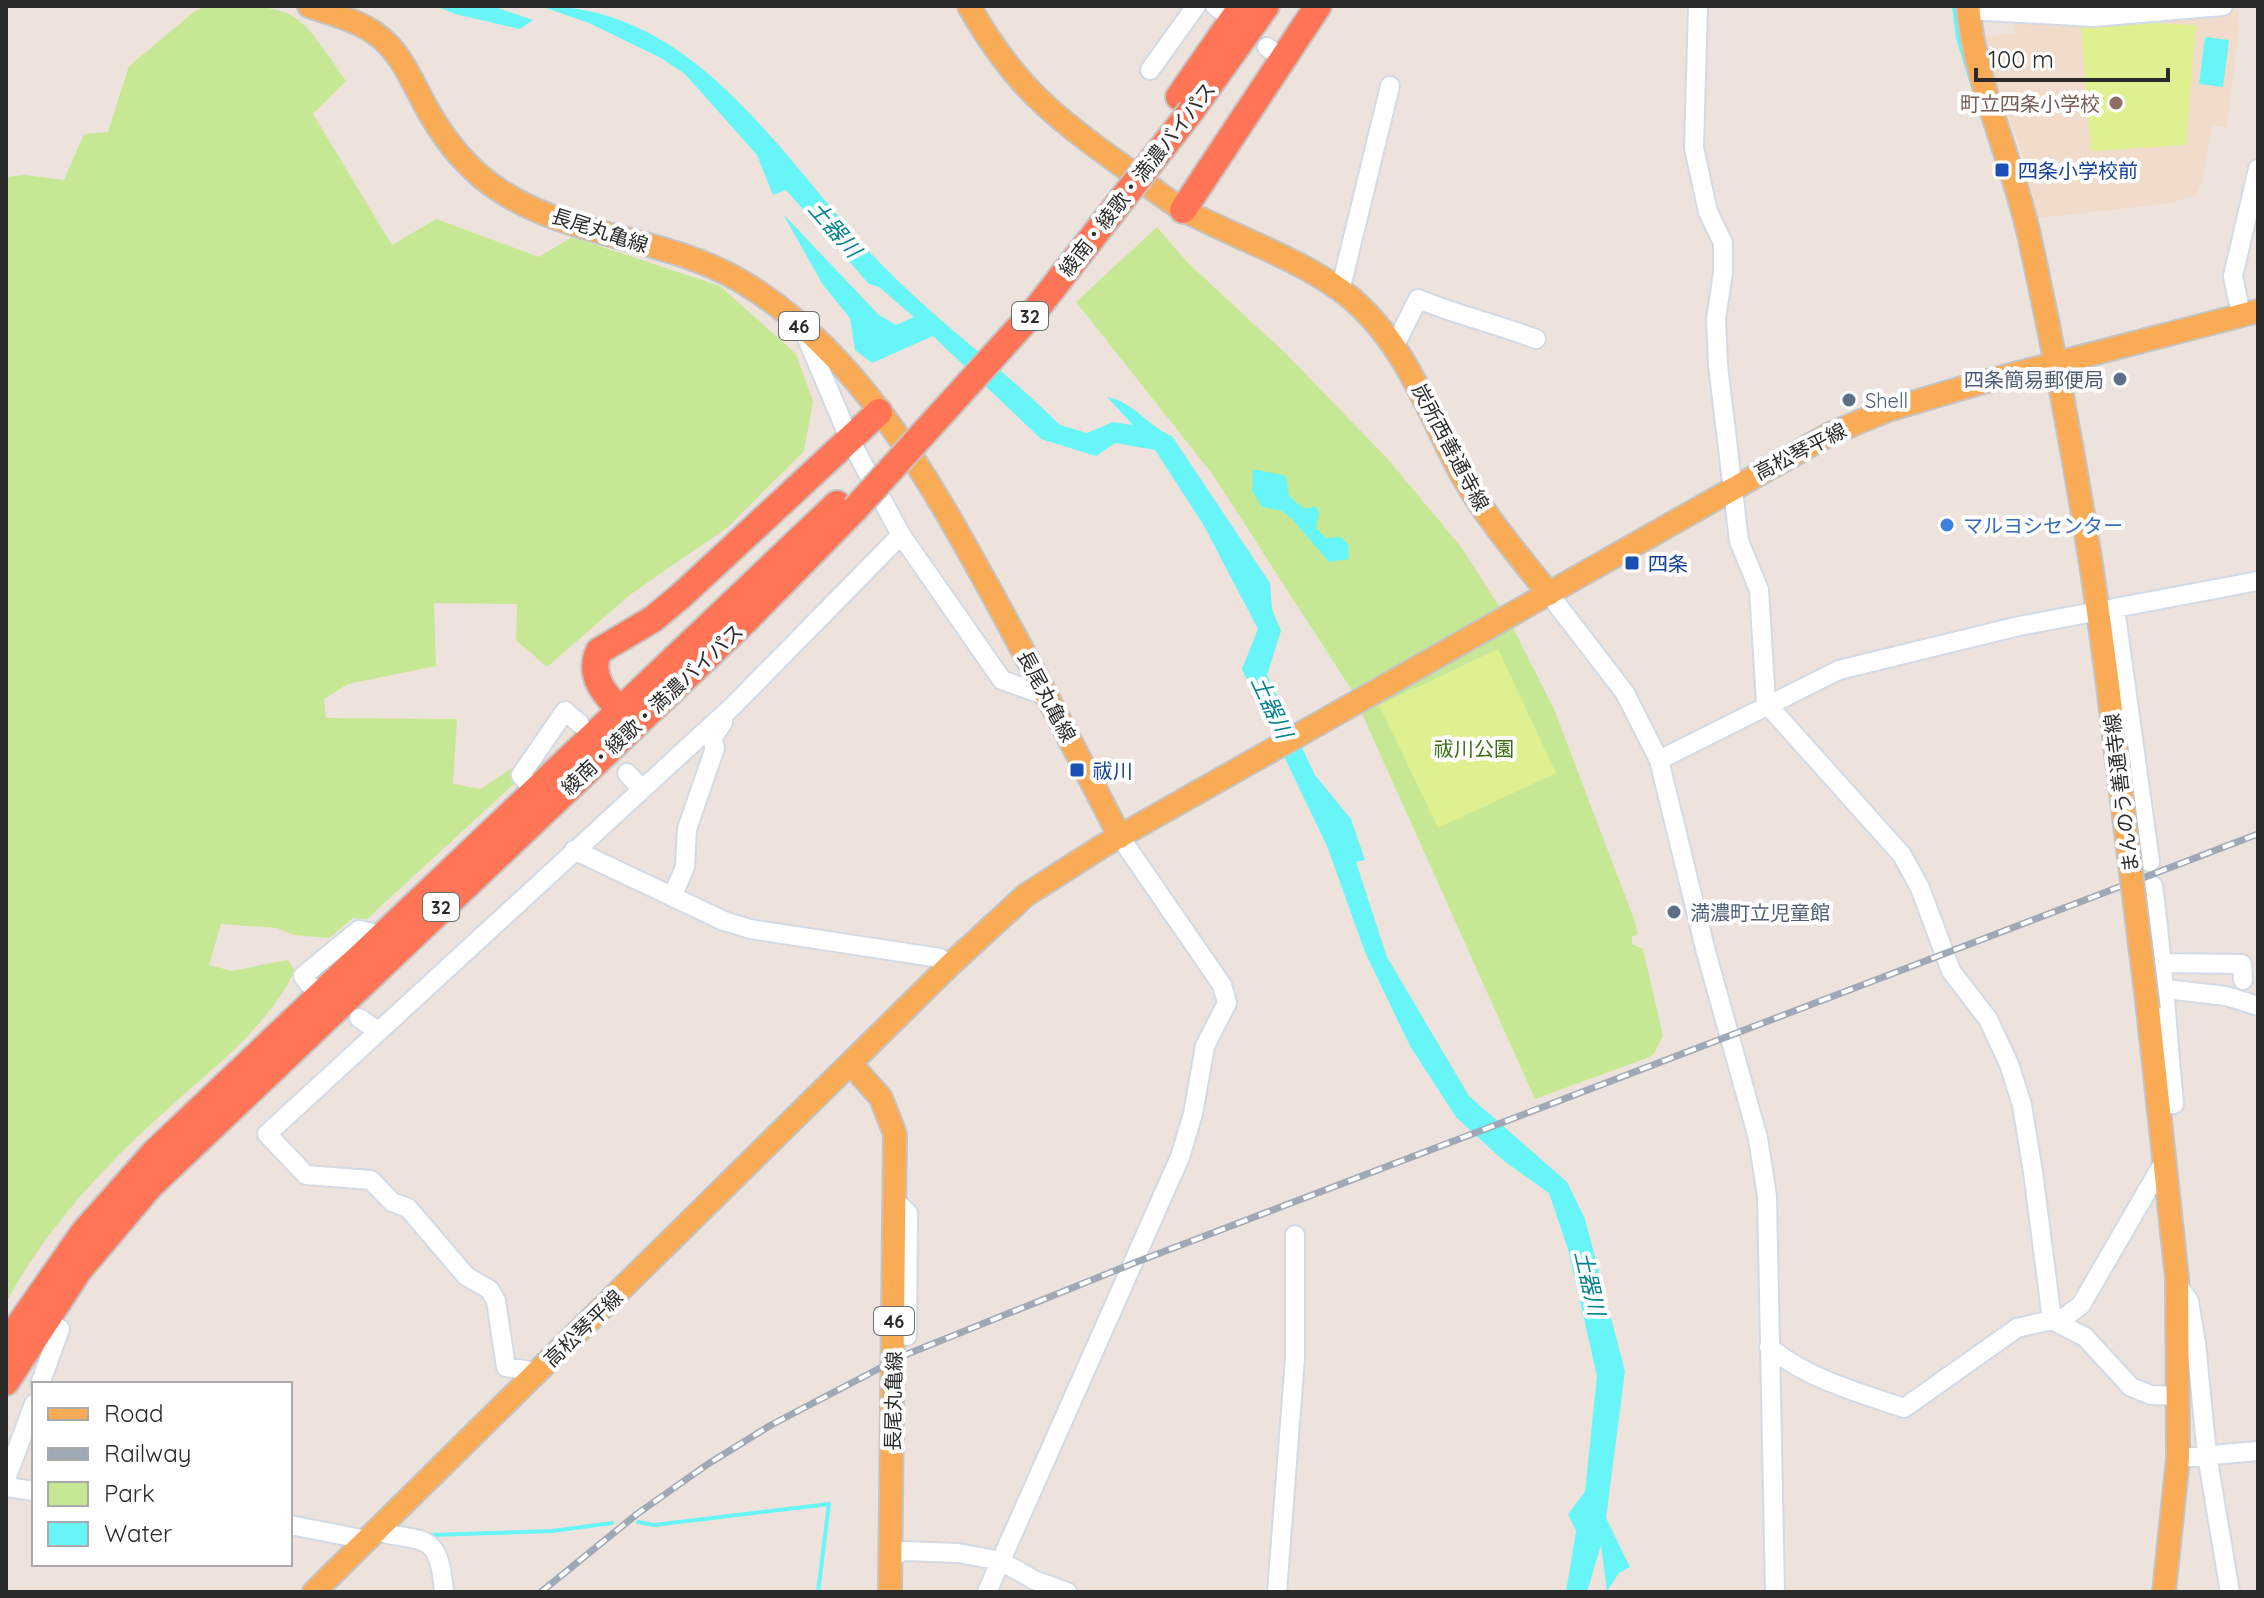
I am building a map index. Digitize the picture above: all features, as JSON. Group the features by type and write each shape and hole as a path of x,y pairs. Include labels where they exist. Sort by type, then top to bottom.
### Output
{"highway":[{"name":"綾南・綾歌・満濃バイパス","path":"6,1344 54,1270 143,1164 384,948 850,503 1266,6"},
{"path":"1183,210 1275,53 1318,6"},
{"name":"綾南・綾歌・満濃バイパス","path":"1185,104 1225,7"},
{"path":"627,718 595,675 599,651 653,619 683,594 879,412"},
{"name":"綾南・綾歌・満濃バイパス","path":"6,1382 44,1319 113,1227 150,1186 535,792 627,718"}],"main road":[{"name":"長尾丸亀線","path":"309,6 377,35 399,58 441,133 498,190 530,207 577,224 711,266 757,291 832,355 879,412 949,517 1047,696 1129,832"},
{"name":"炭所西善通寺線","path":"969,6 989,42 1028,92 1052,114 1183,210 1340,291 1381,327 1472,491 1491,521 1549,594"},
{"name":"まんのう善通寺線","path":"1968,8 1973,43 2022,208 2108,609 2115,744 2148,1009 2177,1284 2178,1458 2164,1592"},
{"name":"高松琴平線","path":"1549,594 1731,487 1858,422 2054,362 2250,313"},
{"path":"851,1064 950,965 1026,895 1129,832 1549,594"},
{"name":"長尾丸亀線","path":"851,1064 874,1086 888,1110 895,1134 890,1592"},
{"name":"高松琴平線","path":"314,1592 851,1064"}],"street":[{"path":"1150,70 1196,6"},
{"path":"1698,6 1694,148 1708,212 1723,243 1723,273 1716,319 1731,487 1739,541 1759,590 1766,703 1902,855 1920,888 1951,971 1988,1019 2009,1064 2022,1105 2052,1320"},
{"path":"1968,8 2093,17 2223,6"},
{"path":"1340,291 1390,86"},
{"path":"2250,313 2233,276 2258,169"},
{"path":"1394,347 1418,299 1436,313 1477,316 1536,339"},
{"path":"803,329 850,440 901,535 1002,680 1047,696"},
{"path":"537,1372 527,1367 506,1367 498,1311 490,1290 466,1276 445,1255 408,1208 392,1202 371,1180 306,1175 267,1134 733,706 901,535"},
{"path":"1659,760 1766,703 1839,670 1892,655 2108,609 2258,581"},
{"path":"1549,594 1625,693 1659,760 1706,952 1758,1138 1767,1196 1775,1592"},
{"path":"2108,609 2150,862"},
{"path":"672,897 685,867 687,829 715,748 712,739 733,706"},
{"path":"535,792 521,775 565,711 580,724"},
{"path":"627,773 642,789"},
{"path":"987,1592 1180,1157 1193,1114 1205,1046 1227,1003 1215,974 1129,832"},
{"path":"574,850 672,897 750,929 940,958 950,965"},
{"path":"2153,886 2166,989 2174,1104 2159,1105"},
{"path":"309,984 303,976 359,930 370,932 384,948"},
{"path":"2163,963 2204,955 2242,964 2243,980"},
{"path":"2166,989 2226,996 2258,1006"},
{"path":"359,1018 378,1031"},
{"path":"1769,1347 1791,1365 1856,1393 1904,1408 2017,1328 2065,1317 2081,1305 2165,1160"},
{"path":"896,1202 908,1213 907,1336"},
{"path":"1277,1592 1295,1358 1295,1235"},
{"path":"2177,1284 2189,1301 2207,1455 2230,1592"},
{"path":"41,1382 60,1329 44,1319"},
{"path":"2052,1320 2085,1337 2131,1387 2151,1395 2177,1396"},
{"path":"6,1479 32,1409"},
{"path":"2178,1458 2258,1451"},
{"path":"6,1487 32,1491"},
{"path":"292,1525 372,1536 420,1536 438,1558 444,1592"},
{"path":"891,1558 903,1551 958,1553 1001,1561 1034,1580 1067,1592"}],"shaded area":[{"name":"町立四条小学校","path":"2233,7 2238,10 2239,29 2226,127 2212,126 2202,182 2196,195 2171,203 2038,218 2021,149 1995,80 1986,36 2015,34 2014,16 2222,11"}],"green space":[{"path":"207,6 277,10 291,15 315,38 346,81 313,114 392,245 436,219 539,257 572,237 720,286 796,354 813,401 804,451 728,527 631,594 547,667 516,640 517,604 434,603 436,666 348,684 324,699 326,718 457,719 453,784 481,789 512,768 516,782 367,919 353,918 329,938 293,935 277,928 221,924 209,965 232,971 287,960 295,970 283,992 235,1049 138,1136 95,1180 55,1227 6,1303 6,177 25,175 64,180 84,134 108,132 129,66 195,11"},
{"path":"2153,23 2196,25 2186,145 2091,151 2081,27"},
{"name":"祓川公園","path":"1157,227 1187,262 1285,353 1386,457 1462,548 1514,630 1554,709 1634,919 1638,934 1632,937 1632,944 1643,949 1663,1036 1654,1054 1535,1099 1351,689 1213,475 1076,302"},
{"path":"1498,649 1556,773 1438,828 1379,705"}],"water":[{"path":"436,6 492,6 533,20 520,29 455,14"},
{"name":"土器川","path":"540,6 596,13 646,32 692,60 733,96 901,284 1060,425 1087,433 1113,422 1133,425 1107,397 1125,403 1172,436 1270,583 1272,609 1281,631 1267,675 1315,775 1351,819 1365,860 1356,862 1387,957 1469,1096 1567,1182 1585,1219 1625,1371 1606,1518 1630,1567 1619,1573 1607,1591 1601,1545 1587,1592 1566,1592 1576,1531 1568,1514 1585,1492 1597,1376 1568,1249 1549,1193 1504,1161 1456,1117 1410,1046 1365,952 1327,846 1242,669 1258,629 1203,524 1155,450 1115,443 1096,456 1041,439 933,336 872,363 855,350 850,318 823,285 783,214 879,315 896,325 914,317 879,287 869,284 786,190 773,195 757,155 685,74 661,58 589,23"},
{"path":"2205,37 2229,40 2223,87 2199,84"},
{"path":"1253,469 1286,476 1289,496 1303,508 1317,507 1316,528 1326,538 1341,537 1348,544 1349,559 1329,562 1292,519 1282,511 1262,507 1252,491"}],"waterway":[{"path":"1954,6 1958,38 1973,87"},
{"path":"638,1522 654,1525 829,1504 818,1592"},
{"path":"430,1535 552,1531 612,1523"}],"railway":[{"path":"541,1592 637,1514 708,1464 771,1425 905,1355 1134,1263 2258,834"}],"place":[{"name":"町立四条小学校","path":"2116,103"},
{"name":"四条小学校前","path":"2002,170"},
{"name":"四条簡易郵便局","path":"2120,379"},
{"name":"Shell","path":"1849,400"},
{"name":"マルヨシセンター","path":"1947,525"},
{"name":"四条","path":"1632,563"},
{"name":"祓川","path":"1077,770"},
{"name":"満濃町立児童館","path":"1674,912"}]}
